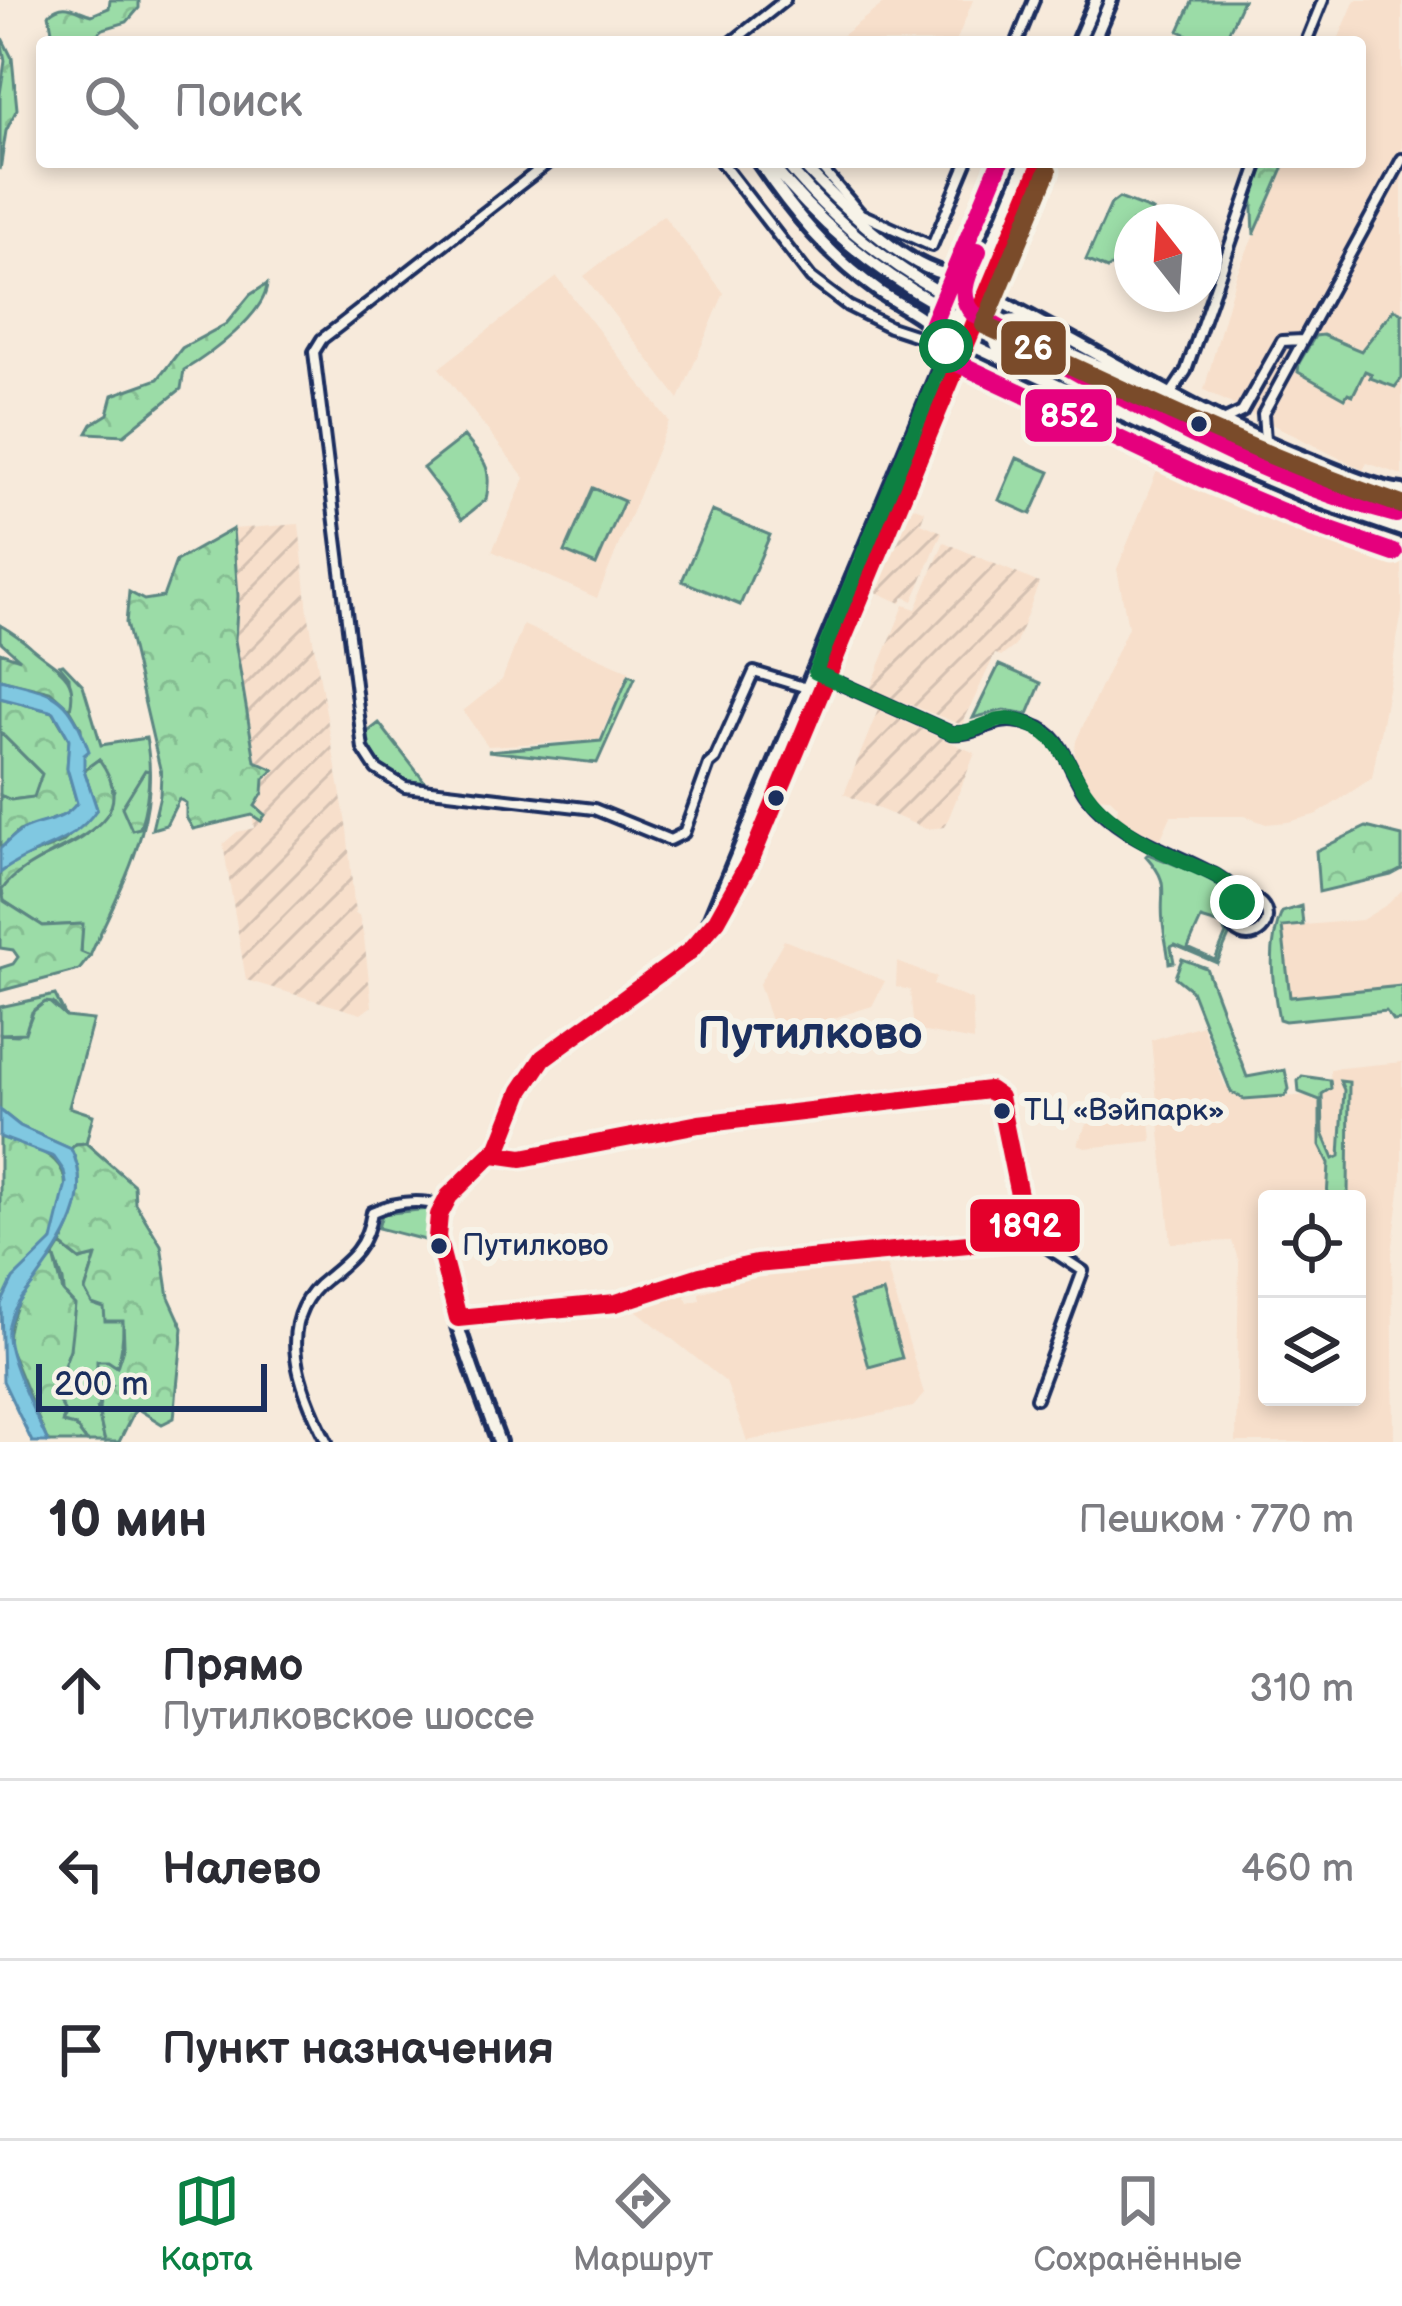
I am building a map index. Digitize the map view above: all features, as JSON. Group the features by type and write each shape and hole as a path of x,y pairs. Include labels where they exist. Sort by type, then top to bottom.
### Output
{"street":[{"path":"740,36 785,0"},
{"path":"1019,36 1034,0"},
{"path":"1081,36 1096,0"},
{"path":"1096,36 1111,0"},
{"path":"1308,36 1323,0"},
{"path":"1266,443 1263,413 1402,159"},
{"path":"540,168 339,326 314,352 363,749 384,776 405,787 595,809 670,840 684,833 709,764 754,672 814,690"},
{"path":"726,168 811,278 848,306 890,327 949,346 967,343 1320,502 1402,530"},
{"path":"763,168 811,232 848,269 924,320 949,346"},
{"path":"774,168 851,249 888,277 941,300 860,240 809,193 790,168"},
{"path":"806,168 868,231 948,274 968,277 982,267"},
{"path":"822,168 860,214 932,246 964,168"},
{"path":"821,675 1023,168"},
{"path":"499,1442 436,1237 442,1206 494,1154 521,1090 543,1058 697,944 737,887 814,690 1040,168"},
{"path":"1173,398 1257,168"},
{"path":"924,320 946,322 958,312 962,291 948,274"},
{"path":"973,288 1218,422 1363,481 1402,491"},
{"path":"1003,359 993,340 998,327 1010,319 1032,320"},
{"path":"1166,435 1017,336 1173,398"},
{"path":"1218,422 1242,412 1282,341 1304,340"},
{"path":"821,675 951,733 970,733 1004,719 1040,728 1059,743 1084,792 1136,840 1225,882 1263,907 1266,921 1252,935 1232,928 1225,882"},
{"path":"1232,906 1251,899"},
{"path":"494,1154 522,1158 699,1124 989,1090 999,1097 1027,1234 1083,1270 1036,1398"},
{"path":"327,1442 308,1406 298,1367 295,1324 316,1289 364,1244 372,1212 408,1202 442,1206"},
{"path":"458,1318 616,1303 745,1266 1011,1240 1027,1234"}],"shaded area":[{"path":"888,0 973,0 958,36 842,36"},
{"path":"1355,0 1402,0 1402,475 1367,463 1363,470 1204,390 1236,275 1284,168 1366,168 1366,36 1340,36"},
{"path":"663,215 724,293 679,399 584,276"},
{"path":"557,277 669,421 597,598 492,551 525,478 439,368"},
{"path":"1164,454 1402,558 1402,612 1372,778 1318,814 1288,822 1266,824 1245,816 1171,816 1157,847 1116,817 1118,806 1110,798 1095,797 1074,757 1076,741 1128,627 1117,569"},
{"path":"912,506 925,511 921,523 942,532 913,601 904,597 901,603 874,591"},
{"path":"299,524 308,612 347,829 355,914 364,938 372,1006 361,1014 246,980 223,844 237,832 254,828 252,815 260,821 255,807 264,779 273,770 255,761 235,640 238,596 233,529"},
{"path":"944,542 1039,583 1015,646 1002,656 995,654 962,725 870,689 904,605 916,609"},
{"path":"523,625 629,671 599,740 488,746 463,711 502,680"},
{"path":"878,710 975,753 945,827 926,829 844,794"},
{"path":"1402,890 1402,986 1290,997 1282,927 1362,920"},
{"path":"784,940 885,981 872,1006 776,1036 759,984"},
{"path":"897,962 936,977 933,985 972,1000 974,1041 914,1030 910,990 896,987"},
{"path":"1202,1025 1225,1085 1244,1099 1314,1095 1331,1088 1330,1069 1402,1062 1402,1175 1392,1253 1394,1442 1236,1442 1239,1262 1232,1241 1171,1243 1151,1040"},
{"path":"1148,1097 1152,1141 1085,1148 1077,1144 1099,1102"},
{"path":"885,1261 924,1394 913,1407 747,1441 726,1382 636,1310 637,1301 682,1287 688,1303 700,1300 699,1293 717,1288 716,1281"}],"green space":[{"path":"110,0 139,0 139,8 127,22 95,36 53,36 49,14 54,10 69,7 92,15 109,8"},
{"path":"1193,0 1243,0 1227,36 1190,36 1179,31"},
{"path":"0,34 12,58 17,109 6,131 0,170 5,61"},
{"path":"1261,168 1283,168 1254,235 1252,188"},
{"path":"1119,198 1135,204 1114,204 1114,265 1107,269 1086,260 1111,204"},
{"path":"267,284 247,321 184,370 181,389 124,435 87,433 108,414 113,395 158,379 182,348 226,324 250,295"},
{"path":"1394,309 1402,313 1402,378 1395,387 1370,378 1372,374 1365,371 1353,395 1348,393 1345,398 1298,372 1315,336 1361,351"},
{"path":"1172,410 1213,428 1204,447 1167,428 1165,416"},
{"path":"1216,429 1402,502 1402,523 1331,500 1334,493 1341,495 1344,490 1331,484 1323,497 1207,448"},
{"path":"464,436 482,458 488,479 486,500 462,519 423,468"},
{"path":"1017,458 1050,472 1031,514 999,500"},
{"path":"593,488 624,501 596,565 565,552"},
{"path":"712,511 770,535 740,605 682,581"},
{"path":"233,529 238,596 235,640 255,761 274,770 264,779 255,806 265,815 261,821 252,815 193,829 186,817 186,803 179,799 166,825 152,829 161,773 126,623 129,592 144,600 163,597 176,561"},
{"path":"0,625 63,672 71,687 70,709 50,691 0,679 0,652 20,659 0,641"},
{"path":"59,665 83,685 101,745 146,738 150,768 136,850 90,956 81,953 82,924 43,926 4,901 1,890 28,866 88,834 114,790 99,759 84,770 81,728 70,709 69,677"},
{"path":"999,665 1041,683 1028,714 1004,710 973,718"},
{"path":"629,675 635,678 597,763 488,751 601,741"},
{"path":"0,698 53,712 69,739 67,768 77,803 68,814 19,831 0,849 0,795 11,800 34,797 42,774 0,732"},
{"path":"379,723 428,786 405,781 381,764 365,734"},
{"path":"0,732 42,774 35,797 11,800 0,795"},
{"path":"99,759 112,785 112,805 101,822 18,874 2,890 4,901 43,926 83,924 81,952 90,956 79,970 0,991 0,968 18,957 13,950 0,948 0,873 15,861 62,843 97,809 84,770"},
{"path":"145,770 149,771 145,807 140,828 132,830 122,807"},
{"path":"1366,827 1402,836 1402,869 1319,892 1316,851"},
{"path":"1146,856 1213,879 1221,891 1220,916 1229,936 1217,963 1175,945 1171,947 1174,962 1169,963 1162,881","holes":["1201,919 1221,925 1226,934 1215,960 1188,948"]},
{"path":"1301,906 1303,925 1282,927 1290,997 1402,986 1402,1020 1393,1021 1386,1011 1279,1019 1274,938 1282,912"},
{"path":"1182,959 1206,968 1247,1077 1285,1070 1289,1089 1285,1096 1244,1099 1231,1092 1191,990 1175,977"},
{"path":"55,995 66,1017 53,1003 45,1002 32,1012 25,1033 0,1034 0,1007"},
{"path":"48,1001 66,1017 93,1020 69,1107 93,1115 86,1143 71,1149 20,1126 0,1110 0,1034 17,1035 27,1027 35,1007"},
{"path":"1302,1076 1330,1080 1331,1088 1322,1094 1323,1133 1334,1159 1340,1156 1344,1090 1340,1081 1349,1082 1348,1190 1328,1190 1329,1163 1320,1145 1320,1100 1299,1092"},
{"path":"0,1137 52,1158 65,1178 66,1192 52,1240 16,1279 0,1311"},
{"path":"86,1143 134,1185 135,1203 161,1245 169,1297 183,1328 174,1418 162,1424 136,1408 119,1442 105,1442 100,1404 112,1385 97,1378 97,1361 117,1367 124,1345 123,1321 105,1321 104,1308 92,1304 85,1291 96,1256 80,1260 61,1245 80,1186 71,1149"},
{"path":"428,1209 425,1240 378,1228 382,1214"},
{"path":"61,1245 80,1260 96,1256 85,1291 123,1320 118,1366 97,1408 105,1442 87,1442 75,1426 62,1423 65,1418 54,1393 70,1349 63,1281 54,1256"},
{"path":"54,1256 63,1292 75,1305 70,1349 54,1393 65,1413 62,1423 75,1426 87,1442 48,1442 8,1345 16,1308"},
{"path":"883,1292 902,1358 869,1367 850,1301"}],"water":[{"path":"0,679 47,693 66,706 89,751 84,755 84,770 97,809 64,839 0,873 0,849 8,841 24,829 65,814 77,803 67,768 69,739 54,712 0,698"},
{"path":"0,1110 20,1126 71,1149 78,1168 80,1186 72,1220 14,1310 8,1330 16,1370 48,1442 32,1442 3,1381 1,1304 13,1279 52,1241 66,1183 54,1157 0,1137"}],"tunnel":[{"path":"943,294 1020,331"},
{"path":"938,305 1014,342"}],"transit line":[{"name":"852","path":"998,168 930,330 929,341 936,353 1204,479 1394,553"},
{"name":"1892","path":"494,1154 522,1158 699,1124 989,1090 999,1097 1027,1234 1011,1240 756,1264 616,1303 458,1318 437,1237 439,1215 449,1196 499,1147 521,1091 543,1058 690,951 717,920 751,859 1039,168"},
{"name":"26","path":"1048,171 984,325 1243,443 1402,505"},
{"name":"852","path":"978,251 965,292 974,314 1232,454 1341,498 1396,514"}],"place":[{"name":"ТЦ «Вэйпарк»","path":"1002,1111"},
{"name":"Путилково","path":"439,1246"}],"district":[{"name":"Путилково","path":"810,1034"}],"route":[{"path":"946,346 815,672 951,733 970,733 1004,719 1040,728 1059,743 1084,792 1104,813 1136,840 1215,875 1225,882 1232,906 1237,902"}]}
